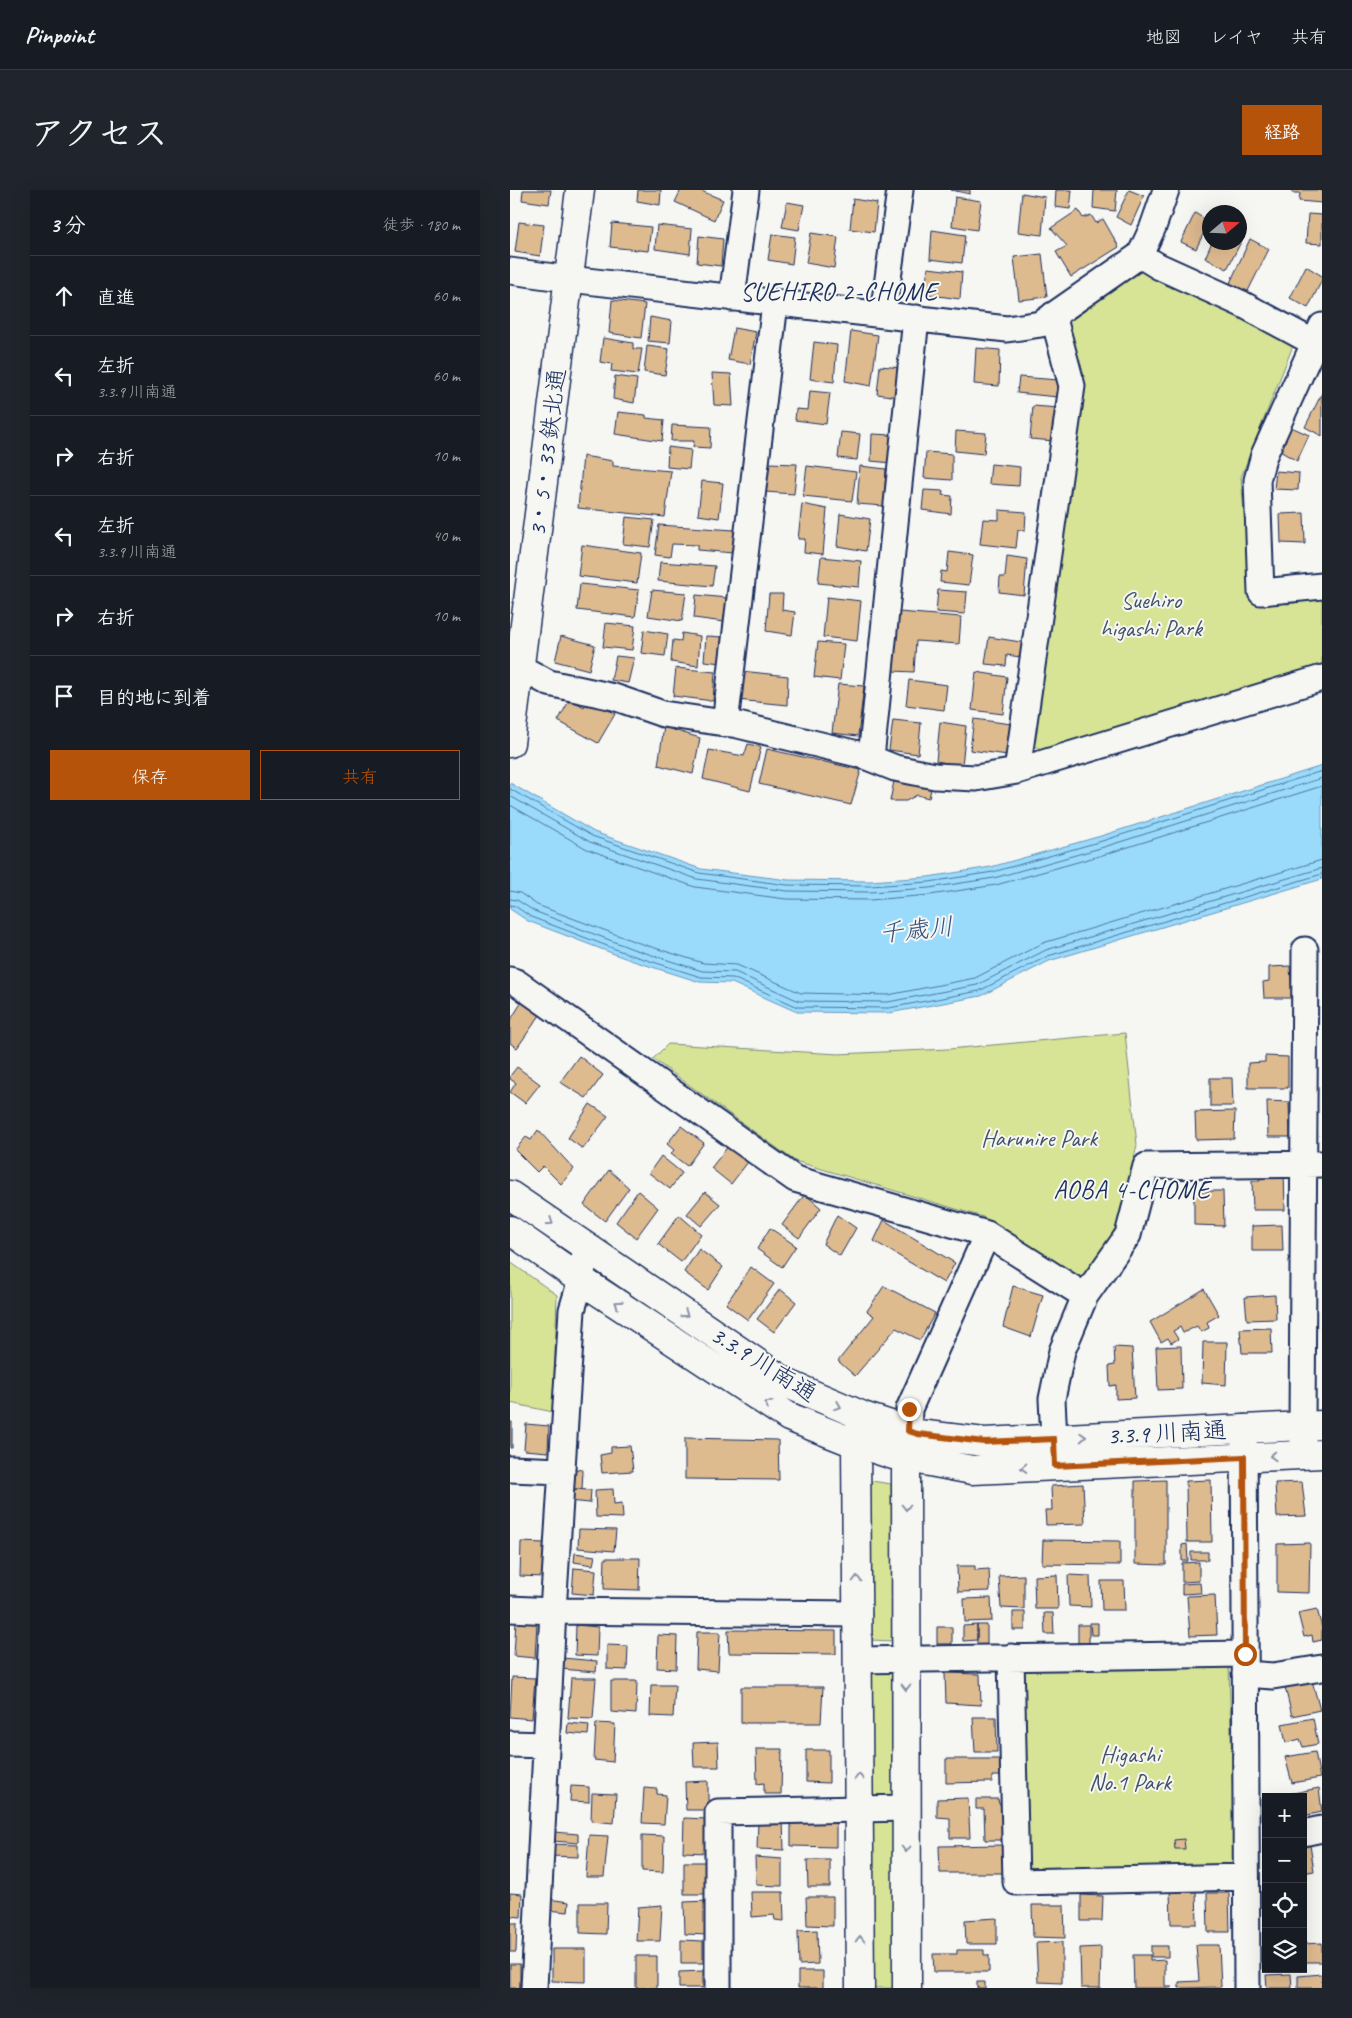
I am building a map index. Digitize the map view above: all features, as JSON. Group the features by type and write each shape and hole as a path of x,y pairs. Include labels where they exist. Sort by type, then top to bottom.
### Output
{"street":[{"name":"3・5・33 鉄北通","path":"510,743 515,662 580,190"},
{"path":"732,298 746,190"},
{"path":"883,315 900,190"},
{"path":"510,271 1007,329 1041,324 1140,254 1153,227 1166,190"},
{"path":"1140,254 1158,266 1319,339 1264,455 1258,480 1261,592 1322,586"},
{"path":"725,724 775,303"},
{"path":"1017,771 1072,386 1053,315"},
{"path":"871,758 916,318"},
{"path":"515,662 549,682 614,697 663,714 725,724 811,742 871,758 894,768 935,776 976,778 1017,771 1322,678"},
{"path":"1305,950 1313,1164 1313,1454"},
{"path":"510,980 516,982 795,1179 987,1234 1085,1296"},
{"path":"1055,1466 1052,1399 1062,1351 1085,1296 1128,1235 1146,1166 1313,1164"},
{"name":"3.3.9 川南通","path":"510,1195 788,1384 863,1416 918,1434 984,1442 1312,1425"},
{"name":"3.3.9 川南通","path":"510,1230 581,1280 789,1417 856,1443 906,1458 972,1470 1313,1454"},
{"path":"907,1988 906,1458 909,1409 987,1234"},
{"path":"534,1988 552,1611 572,1310 581,1280 586,1247"},
{"path":"860,1988 856,1443 863,1416"},
{"path":"1244,1428 1245,1664 1256,1840 1246,1877 1247,1988"},
{"path":"510,1469 562,1472"},
{"path":"510,1609 858,1614"},
{"path":"858,1660 1012,1657 1245,1664 1273,1676 1322,1668"},
{"path":"1012,1657 1016,1882 1246,1877"},
{"path":"510,1744 546,1745"},
{"path":"718,1988 718,1812 906,1808"},
{"path":"1307,1832 1322,1829"}],"green space":[{"name":"Suehiro higashi Park","path":"1142,270 1296,338 1241,477 1251,597 1288,604 1322,598 1322,668 1047,752 1033,745 1082,387 1069,322"},
{"name":"Harunire Park","path":"1125,1033 1137,1145 1120,1219 1086,1282 983,1217 795,1161 653,1059 668,1044 838,1054 949,1049"},
{"path":"510,1262 557,1295 553,1412 510,1403"},
{"path":"865,1480 891,1484 894,1641 870,1640"},
{"name":"Higashi No.1 Park","path":"1229,1667 1235,1868 1026,1871 1023,1669"},
{"path":"866,1671 896,1671 897,1796 867,1797"},
{"path":"869,1822 894,1822 894,1988 870,1988"}],"water":[{"name":"千歳川","path":"1322,766 1322,879 1049,961 981,996 889,1013 797,1012 732,983 700,982 630,960 528,921 510,909 510,783 594,832 701,869 788,880 870,881 928,877 991,867 1101,836"}],"building":[{"path":"523,190 551,190 549,204 522,200"},
{"path":"638,190 661,190 660,205 637,201"},
{"path":"681,190 699,190 723,200 714,220 675,202"},
{"path":"951,190 970,190 970,194"},
{"path":"1056,190 1072,190 1070,209 1055,207"},
{"path":"1094,190 1117,190 1115,211 1093,208"},
{"path":"1129,190 1144,196 1131,225 1116,217"},
{"path":"1292,190 1322,190 1322,203 1299,201 1300,193 1292,193"},
{"path":"1022,193 1045,197 1042,235 1018,232"},
{"path":"955,197 981,201 977,230 952,226"},
{"path":"853,199 877,203 874,232 850,229"},
{"path":"787,202 804,205 799,230 782,227"},
{"path":"1078,210 1083,218 1091,215 1096,223 1103,219 1119,247 1071,277 1056,252 1067,246 1051,228"},
{"path":"1195,213 1202,218 1202,237 1196,249 1181,242"},
{"path":"1308,214 1322,215 1322,244 1306,243"},
{"path":"519,222 544,225 540,256 515,252"},
{"path":"612,223 651,227 648,251 610,247"},
{"path":"657,225 692,229 690,254 655,249"},
{"path":"932,230 965,235 962,263 930,259"},
{"path":"811,233 838,237 834,268 806,263"},
{"path":"772,234 795,237 792,264 768,260"},
{"path":"699,236 723,239 721,266 697,263"},
{"path":"1250,239 1269,249 1247,293 1230,283 1245,250 1247,250"},
{"path":"1208,250 1237,250 1227,269 1205,258"},
{"path":"1042,254 1047,297 1019,300 1014,257"},
{"path":"1306,266 1322,276 1322,280 1308,308 1290,298"},
{"path":"928,268 962,272 960,299 924,294"},
{"path":"612,300 645,304 641,338 609,333"},
{"path":"650,317 672,321 670,343 648,341"},
{"path":"734,328 756,332 750,364 728,360"},
{"path":"851,331 878,335 871,386 845,381"},
{"path":"603,338 633,343 633,349 642,349 638,374 611,371 612,364 600,362"},
{"path":"814,342 837,345 834,382 810,379"},
{"path":"647,346 669,349 665,375 644,372"},
{"path":"976,348 1000,350 999,386 974,384"},
{"path":"880,366 902,368 899,397 877,394"},
{"path":"712,373 731,374 733,406 714,405"},
{"path":"615,376 637,379 634,403 613,399"},
{"path":"1019,377 1059,380 1058,397 1017,393"},
{"path":"810,391 830,393 826,424 795,420 796,409 808,410"},
{"path":"1322,393 1322,436 1305,427"},
{"path":"1033,406 1059,408 1055,441 1030,439"},
{"path":"618,412 646,415 646,418 664,420 662,441 615,434"},
{"path":"672,425 711,427 710,448 693,447 694,441 671,441"},
{"path":"1289,426 1309,435 1297,461 1278,450"},
{"path":"956,431 986,433 984,454 955,451"},
{"path":"841,432 860,434 857,460 838,458"},
{"path":"872,434 893,435 892,463 871,461"},
{"path":"668,447 691,450 689,469 667,467"},
{"path":"926,452 952,454 952,480 924,478"},
{"path":"583,456 613,461 613,466 671,471 665,517 578,508"},
{"path":"768,463 797,464 794,494 765,492"},
{"path":"991,464 1020,467 1019,486 989,484"},
{"path":"807,466 856,472 852,501 803,496"},
{"path":"860,466 886,469 884,506 857,504"},
{"path":"1276,471 1299,473 1298,490 1274,489"},
{"path":"702,481 723,483 719,518 698,515"},
{"path":"924,490 943,491 942,495 952,496 951,514 922,510"},
{"path":"802,504 827,509 823,554 804,552 805,539 798,539"},
{"path":"999,510 1026,512 1025,531 1018,530 1016,548 980,544 983,519 999,520"},
{"path":"1304,513 1305,544 1281,543 1280,514"},
{"path":"840,514 870,519 866,551 837,546"},
{"path":"626,517 654,520 650,547 623,544"},
{"path":"659,525 734,530 733,553 697,550 697,545 672,544 670,557 655,555"},
{"path":"582,545 641,553 637,583 578,576"},
{"path":"949,552 973,555 969,585 940,582 941,571 947,572"},
{"path":"1007,556 1027,559 1024,595 999,592 1000,577 1005,577"},
{"path":"821,557 861,561 859,587 818,583"},
{"path":"660,562 715,566 712,586 658,581"},
{"path":"580,584 639,590 635,617 577,610"},
{"path":"652,590 686,593 682,621 648,616"},
{"path":"938,590 967,592 965,614 936,612"},
{"path":"769,594 783,594 782,610 795,612 792,635 766,631"},
{"path":"696,595 727,598 724,622 694,618"},
{"path":"827,597 861,601 857,641 823,637"},
{"path":"899,612 961,617 959,644 916,641 914,672 893,671"},
{"path":"606,623 635,626 632,650 603,647"},
{"path":"644,630 668,634 665,656 641,653"},
{"path":"682,633 700,636 698,666 671,662 673,640 681,641"},
{"path":"561,636 595,645 589,670 555,661"},
{"path":"706,636 723,637 721,663 704,661"},
{"path":"989,637 1027,643 1026,658 1007,655 1006,666 985,664"},
{"path":"818,642 844,644 840,680 814,677"},
{"path":"616,656 634,658 628,683 611,680"},
{"path":"676,668 715,672 713,701 673,696"},
{"path":"741,671 788,676 787,705 737,700"},
{"path":"976,672 1007,677 1003,714 972,710"},
{"path":"909,680 947,685 944,710 906,705"},
{"path":"838,684 864,686 858,736 832,733"},
{"path":"570,699 584,707 588,699 615,714 598,743 558,721"},
{"path":"974,719 1011,724 1008,755 970,750"},
{"path":"893,720 921,723 918,754 889,750"},
{"path":"940,722 966,726 962,766 936,761"},
{"path":"664,727 700,738 693,774 658,765"},
{"path":"748,744 761,747 750,791 703,779 709,750 744,756"},
{"path":"767,749 861,770 851,805 759,784"},
{"path":"895,776 932,784 929,798 917,795 906,801 890,801"},
{"path":"1290,966 1292,998 1264,998 1263,982 1269,981 1269,967"},
{"path":"523,1000 540,1015 517,1048 510,1043 510,1021"},
{"path":"579,1056 603,1075 586,1098 560,1082"},
{"path":"1265,1056 1288,1057 1288,1088 1248,1088 1248,1063 1265,1062"},
{"path":"517,1067 540,1084 525,1103 510,1092 516,1083 510,1079 510,1076"},
{"path":"1210,1078 1232,1078 1233,1106 1210,1106"},
{"path":"1267,1101 1289,1102 1290,1137 1268,1137"},
{"path":"590,1104 608,1116 583,1149 568,1138"},
{"path":"1235,1111 1234,1139 1196,1140 1195,1112"},
{"path":"681,1126 704,1143 687,1166 671,1154 674,1150 667,1144"},
{"path":"538,1130 574,1169 561,1184 543,1166 537,1172 515,1150 526,1137 531,1140"},
{"path":"729,1145 748,1162 731,1184 711,1168"},
{"path":"661,1156 682,1173 670,1189 649,1173"},
{"path":"1284,1169 1285,1210 1253,1210 1252,1181 1260,1181 1259,1170"},
{"path":"609,1170 629,1188 605,1221 584,1205"},
{"path":"638,1191 658,1208 636,1238 616,1222"},
{"path":"1194,1191 1223,1191 1224,1226 1194,1225"},
{"path":"705,1192 720,1204 701,1226 687,1214"},
{"path":"805,1194 821,1208 799,1238 782,1225"},
{"path":"679,1215 701,1234 681,1262 658,1244"},
{"path":"837,1215 856,1228 840,1256 823,1244"},
{"path":"884,1220 955,1263 944,1283 874,1241"},
{"path":"1282,1225 1283,1251 1252,1251 1252,1226"},
{"path":"770,1228 796,1246 782,1267 757,1249"},
{"path":"699,1249 723,1267 708,1290 684,1272"},
{"path":"751,1267 774,1284 748,1320 726,1304"},
{"path":"884,1286 935,1313 920,1340 896,1328 855,1376 838,1361 874,1316 867,1311"},
{"path":"1013,1286 1043,1295 1031,1337 1003,1327"},
{"path":"780,1289 796,1302 774,1332 757,1319"},
{"path":"1204,1289 1219,1315 1207,1322 1209,1328 1201,1332 1197,1326 1183,1333 1180,1327 1173,1331 1178,1339 1171,1343 1168,1338 1161,1342 1150,1322"},
{"path":"1275,1295 1276,1319 1247,1320 1245,1297"},
{"path":"1271,1328 1272,1353 1242,1353 1240,1329"},
{"path":"1203,1342 1227,1342 1226,1385 1202,1383"},
{"path":"1181,1346 1182,1389 1158,1390 1156,1347"},
{"path":"1114,1347 1132,1348 1135,1398 1116,1399 1116,1385 1110,1386 1109,1366 1115,1365"},
{"path":"510,1422 512,1422 512,1448 510,1448"},
{"path":"526,1424 549,1426 548,1452 524,1450"},
{"path":"685,1438 778,1440 779,1480 685,1479"},
{"path":"630,1446 633,1471 602,1473 600,1455 611,1453 611,1447"},
{"path":"572,1469 583,1470 582,1489 571,1489"},
{"path":"1166,1480 1166,1565 1135,1564 1135,1481"},
{"path":"1211,1480 1212,1542 1187,1542 1186,1481"},
{"path":"1302,1482 1306,1516 1277,1517 1275,1483"},
{"path":"1083,1484 1085,1524 1046,1525 1045,1510 1052,1510 1051,1486"},
{"path":"571,1489 591,1490 590,1503 569,1501"},
{"path":"613,1489 614,1504 622,1503 623,1518 596,1517 595,1490"},
{"path":"579,1529 616,1530 614,1551 578,1548"},
{"path":"1043,1540 1120,1541 1120,1565 1042,1564"},
{"path":"521,1542 544,1543 543,1577 520,1576"},
{"path":"1310,1543 1309,1593 1277,1592 1277,1544"},
{"path":"1187,1544 1188,1561 1182,1561 1182,1545"},
{"path":"1191,1552 1208,1552 1208,1560 1191,1560"},
{"path":"575,1553 595,1556 593,1565 574,1562"},
{"path":"605,1558 640,1558 639,1590 604,1589"},
{"path":"1199,1562 1199,1581 1182,1582 1182,1563"},
{"path":"957,1566 975,1566 975,1570 989,1569 990,1591 958,1592"},
{"path":"574,1568 596,1570 594,1595 572,1593"},
{"path":"1024,1575 1024,1609 1001,1608 999,1576"},
{"path":"1057,1575 1058,1609 1035,1609 1034,1576"},
{"path":"1068,1575 1090,1576 1091,1607 1069,1606"},
{"path":"1101,1581 1124,1581 1125,1610 1102,1610"},
{"path":"1200,1583 1201,1593 1182,1594 1182,1584"},
{"path":"1215,1595 1217,1635 1190,1636 1187,1596"},
{"path":"991,1598 992,1621 965,1622 964,1599"},
{"path":"1317,1609 1322,1628 1322,1640 1313,1642 1312,1635 1304,1637 1298,1613"},
{"path":"1013,1612 1025,1612 1025,1630 1013,1630"},
{"path":"1044,1613 1053,1613 1054,1634 1045,1634"},
{"path":"516,1621 537,1622 535,1658 514,1656"},
{"path":"1090,1623 1098,1623 1098,1635 1091,1635"},
{"path":"576,1625 598,1627 597,1656 575,1655"},
{"path":"977,1625 977,1640 963,1641 963,1626"},
{"path":"977,1625 987,1625 987,1651 977,1651"},
{"path":"1078,1625 1089,1625 1089,1643 1078,1643"},
{"path":"937,1627 952,1627 952,1644 937,1644"},
{"path":"728,1630 836,1631 836,1654 729,1653"},
{"path":"697,1632 720,1632 718,1671 696,1669"},
{"path":"658,1635 677,1636 676,1669 657,1668"},
{"path":"607,1645 628,1646 627,1670 607,1669"},
{"path":"562,1658 597,1661 596,1672 561,1669"},
{"path":"945,1673 980,1674 981,1705 946,1703"},
{"path":"512,1677 535,1678 532,1719 510,1717"},
{"path":"1311,1677 1320,1710 1292,1716 1284,1683"},
{"path":"571,1678 596,1678 593,1719 568,1718"},
{"path":"611,1681 637,1681 636,1714 611,1712"},
{"path":"651,1685 675,1685 673,1717 650,1716"},
{"path":"741,1687 823,1687 821,1723 741,1723"},
{"path":"973,1717 996,1717 997,1752 975,1752"},
{"path":"1313,1718 1318,1744 1303,1747 1300,1739 1286,1743 1282,1724"},
{"path":"568,1723 589,1725 588,1735 567,1733"},
{"path":"596,1723 615,1724 613,1762 594,1760"},
{"path":"718,1742 719,1767 694,1767 693,1743"},
{"path":"756,1749 782,1749 781,1794 764,1794 764,1783 757,1784"},
{"path":"806,1750 829,1750 829,1783 806,1782"},
{"path":"1315,1752 1320,1778 1292,1783 1285,1757"},
{"path":"946,1759 1005,1759 1005,1776 992,1776 992,1782 946,1783"},
{"path":"708,1781 708,1810 686,1810 685,1782"},
{"path":"571,1786 589,1787 589,1802 570,1801"},
{"path":"644,1788 657,1789 657,1794 666,1795 664,1824 642,1823"},
{"path":"1319,1788 1322,1812 1307,1815 1307,1793 1293,1793"},
{"path":"592,1793 616,1794 614,1823 591,1821"},
{"path":"968,1798 970,1838 950,1838 950,1818 937,1817 937,1799"},
{"path":"976,1799 998,1799 999,1804 1007,1803 1009,1840 985,1840 984,1809 976,1809"},
{"path":"684,1818 707,1819 707,1853 683,1852"},
{"path":"783,1821 784,1850 757,1849 758,1822"},
{"path":"791,1823 836,1823 836,1847 791,1846"},
{"path":"554,1832 578,1834 578,1843 553,1841"},
{"path":"589,1835 608,1836 604,1877 586,1877"},
{"path":"642,1835 664,1836 663,1872 642,1871"},
{"path":"1184,1839 1185,1849 1175,1849 1174,1840"},
{"path":"551,1844 578,1845 578,1857 550,1856"},
{"path":"1006,1845 1007,1873 940,1873 939,1846"},
{"path":"1307,1845 1310,1845 1314,1871 1307,1872"},
{"path":"755,1857 782,1859 782,1886 756,1885"},
{"path":"807,1860 830,1860 830,1887 808,1887"},
{"path":"684,1862 709,1862 707,1894 684,1894"},
{"path":"1170,1890 1196,1890 1197,1924 1171,1924"},
{"path":"751,1892 783,1892 784,1921 775,1920 774,1915 752,1917"},
{"path":"510,1893 522,1894 521,1917 510,1916"},
{"path":"1207,1893 1229,1893 1230,1932 1208,1932"},
{"path":"1081,1895 1103,1896 1102,1921 1081,1921"},
{"path":"806,1897 833,1897 833,1926 807,1925"},
{"path":"548,1899 569,1902 568,1912 547,1910"},
{"path":"708,1901 708,1935 685,1934 684,1902"},
{"path":"580,1903 607,1903 606,1934 580,1933"},
{"path":"662,1905 660,1941 636,1941 638,1907"},
{"path":"1032,1905 1064,1905 1065,1938 1033,1937"},
{"path":"997,1918 997,1944 966,1944 965,1920"},
{"path":"510,1923 517,1923 516,1952 510,1952"},
{"path":"817,1930 818,1964 799,1965 798,1931"},
{"path":"681,1940 703,1941 703,1963 681,1963"},
{"path":"1062,1942 1062,1983 1038,1982 1036,1943"},
{"path":"1322,1943 1322,1962 1307,1962 1307,1944"},
{"path":"1196,1945 1219,1945 1221,1987 1179,1988 1179,1982 1199,1981"},
{"path":"1151,1946 1168,1946 1168,1957 1151,1957"},
{"path":"1101,1947 1100,1988 1081,1988 1080,1948"},
{"path":"552,1949 586,1949 586,1982 552,1981"},
{"path":"957,1950 984,1950 984,1955 989,1955 989,1972 934,1972 933,1954 957,1954"},
{"path":"1133,1955 1150,1955 1150,1961 1165,1960 1165,1986 1171,1986 1171,1988 1134,1988"},
{"path":"636,1956 657,1956 657,1988 636,1988"},
{"path":"510,1964 520,1964 520,1988 510,1988"},
{"path":"703,1971 703,1988 679,1988 679,1972"},
{"path":"798,1971 823,1971 823,1988 798,1988"},
{"path":"1291,1974 1292,1988 1267,1988 1266,1975"},
{"path":"1322,1974 1322,1988 1298,1988 1298,1976"},
{"path":"977,1982 985,1982 985,1988 977,1988"}],"district":[{"name":"SUEHIRO 2-CHOME","path":"839,291"},
{"name":"AOBA 4-CHOME","path":"1132,1189"}],"route":[{"path":"909,1409 908,1431 918,1434 984,1442 1054,1439 1055,1466 1244,1457 1245,1654"}]}
